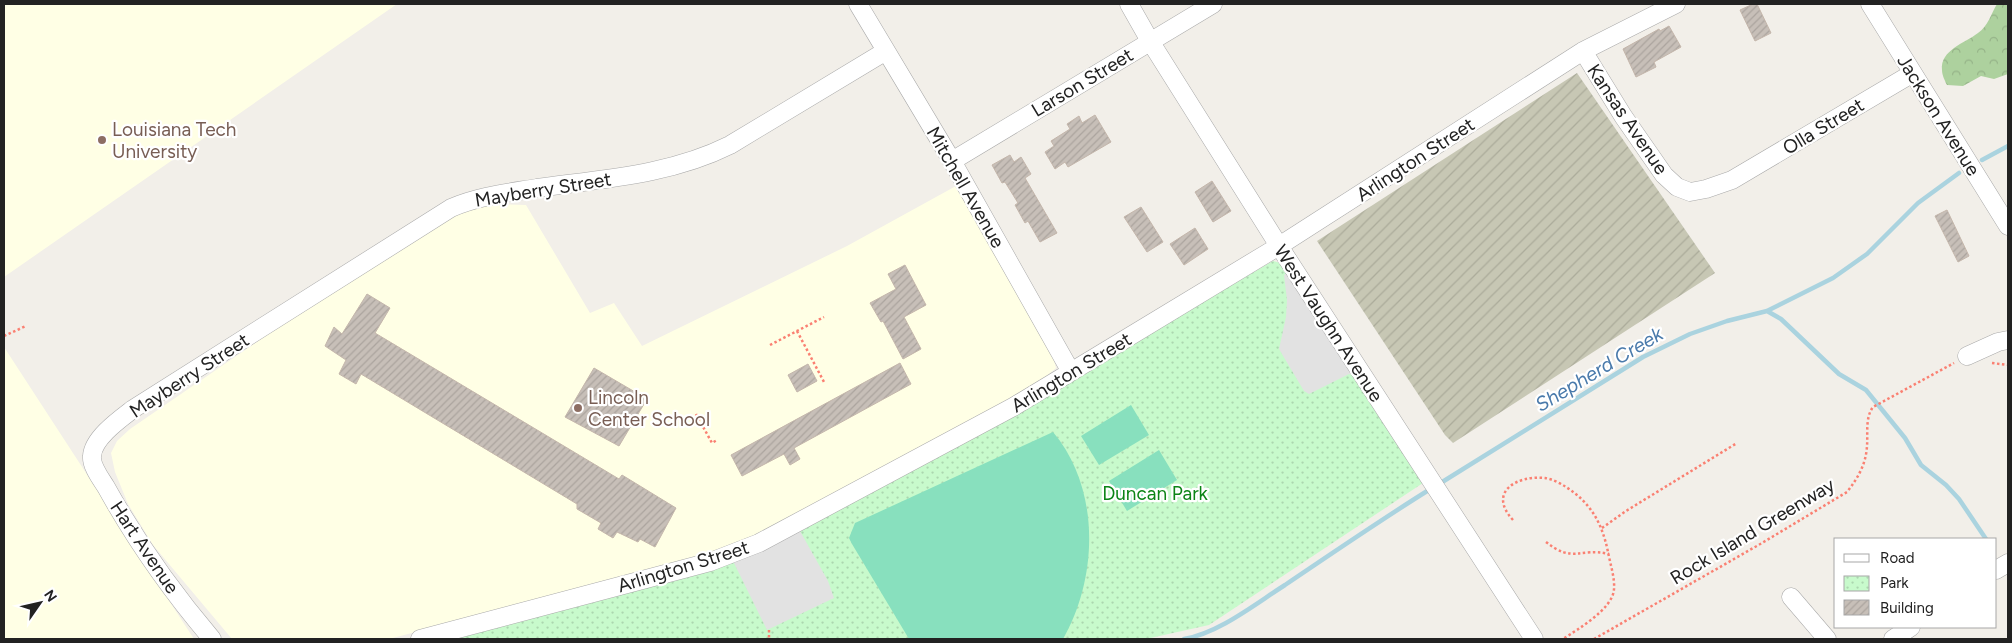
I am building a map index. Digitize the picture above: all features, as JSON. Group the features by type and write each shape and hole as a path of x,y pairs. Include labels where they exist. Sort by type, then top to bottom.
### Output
{"street":[{"name":"Mitchell Avenue","path":"858,4 952,161 1071,372"},
{"name":"West Vaughn Avenue","path":"1129,4 1150,41 1280,246 1534,639"},
{"name":"Larson Street","path":"952,161 1213,4"},
{"name":"Arlington Street","path":"420,639 710,562 733,554 802,521 953,441 1071,372 1280,246 1583,51 1676,4"},
{"name":"Jackson Avenue","path":"1870,4 2008,226"},
{"name":"Mayberry Street","path":"94,448 107,430 134,409 451,208 485,196 650,172 710,155 730,145 886,51"},
{"name":"Kansas Avenue","path":"1583,51 1623,116 1664,175 1677,188 1690,192 1706,190 1732,180"},
{"name":"Olla Street","path":"1732,180 1913,72"},
{"path":"1967,356 1998,342 2008,340"},
{"name":"Hart Avenue","path":"94,448 92,457 96,469 123,518 151,560 212,639"},
{"path":"1997,569 2008,563"},
{"path":"1791,597 1827,639"},
{"path":"1893,639 1910,628"}],"path":[{"path":"770,345 824,317"},
{"path":"4,336 26,326"},
{"path":"797,331 824,382"},
{"path":"1967,356 1994,364 2008,364"},
{"name":"Rock Island Greenway","path":"1594,639 1847,492 1862,470 1867,446 1868,418 1873,408 1967,356"},
{"path":"696,414 712,443 716,440"},
{"path":"1602,528 1626,510 1737,443"},
{"path":"1512,520 1504,510 1503,496 1505,490 1510,485 1522,480 1545,478 1562,484 1580,497 1594,512 1602,528 1614,588 1612,597 1599,613 1564,639"},
{"path":"1546,542 1564,554 1596,552 1608,554"},
{"path":"768,630 769,639"}],"shaded area":[{"name":"Louisiana Tech University","path":"4,4 397,4 4,277"},
{"path":"1577,73 1715,273 1453,443 1445,435 1317,241"},
{"name":"Lincoln Center School","path":"956,186 1052,353 1056,368 1032,388 742,543 669,565 389,639 232,639 153,545 128,504 115,472 111,453 117,441 130,429 337,287 441,219 488,204 526,205 590,313 614,303 642,346 847,246"},
{"path":"1288,272 1355,376 1349,374 1309,394 1304,391 1279,349 1286,317 1287,300 1284,275"},
{"path":"4,347 194,639 4,639"},
{"path":"800,531 828,581 834,598 767,630 733,561"}],"green space":[{"path":"1997,4 2008,4 2008,74 1994,79 1981,76 1963,86 1947,85 1942,72 1942,63 1945,57 1954,48 1981,30"},
{"name":"Duncan Park","path":"1273,261 1281,263 1423,483 1209,625 1146,639 453,639 733,561 800,531 912,471"},
{"path":"1131,405 1149,435 1099,465 1081,436"},
{"path":"1053,432 1069,455 1080,480 1086,506 1089,534 1088,562 1083,589 1075,615 1063,639 909,639 849,538 855,523"},
{"path":"1159,450 1177,480 1127,511 1109,481"}],"building":[{"path":"1757,4 1771,33 1755,41 1740,10"},
{"path":"1669,26 1681,47 1654,62 1656,67 1636,77 1623,49 1659,29 1660,31"},
{"path":"1095,115 1111,142 1068,167 1065,162 1055,169 1045,152 1054,146 1051,141 1070,129 1067,124 1079,116 1082,123"},
{"path":"1010,155 1014,162 1021,157 1031,174 1025,178 1057,233 1040,242 1028,221 1025,223 1015,205 1018,203 1005,182 1002,183 992,165"},
{"path":"1212,181 1231,211 1213,222 1195,192"},
{"path":"1141,207 1163,242 1147,252 1124,217"},
{"path":"1947,210 1969,256 1958,262 1935,216"},
{"path":"1195,228 1208,249 1184,265 1170,244"},
{"path":"905,265 926,305 904,317 921,349 903,359 883,321 881,322 870,303 896,289 888,274"},
{"path":"367,294 390,308 375,333 619,479 622,475 676,508 655,547 640,539 638,542 617,532 613,538 598,529 601,523 577,509 577,504 361,374 356,384 339,374 346,360 325,346 334,327 342,334"},
{"path":"900,363 911,384 794,448 800,459 790,465 784,454 742,476 731,455"},
{"path":"808,364 817,381 797,392 788,375"},
{"path":"594,368 647,399 619,446 565,417"}],"waterway":[{"path":"1982,160 2008,146"},
{"name":"Shepherd Creek","path":"1439,484 1643,357 1690,334 1727,321 1767,311 1833,278 1867,254 1918,203 1959,173"},
{"name":"Shepherd Creek","path":"1767,311 1781,319 1839,374 1866,390 1905,438 1921,465 1946,485 1959,499 1985,538"},
{"name":"Shepherd Creek","path":"1184,639 1210,631 1236,617 1432,488"}],"place":[{"name":"Louisiana Tech University","path":"102,140"},
{"name":"Lincoln Center School","path":"578,408"}]}
